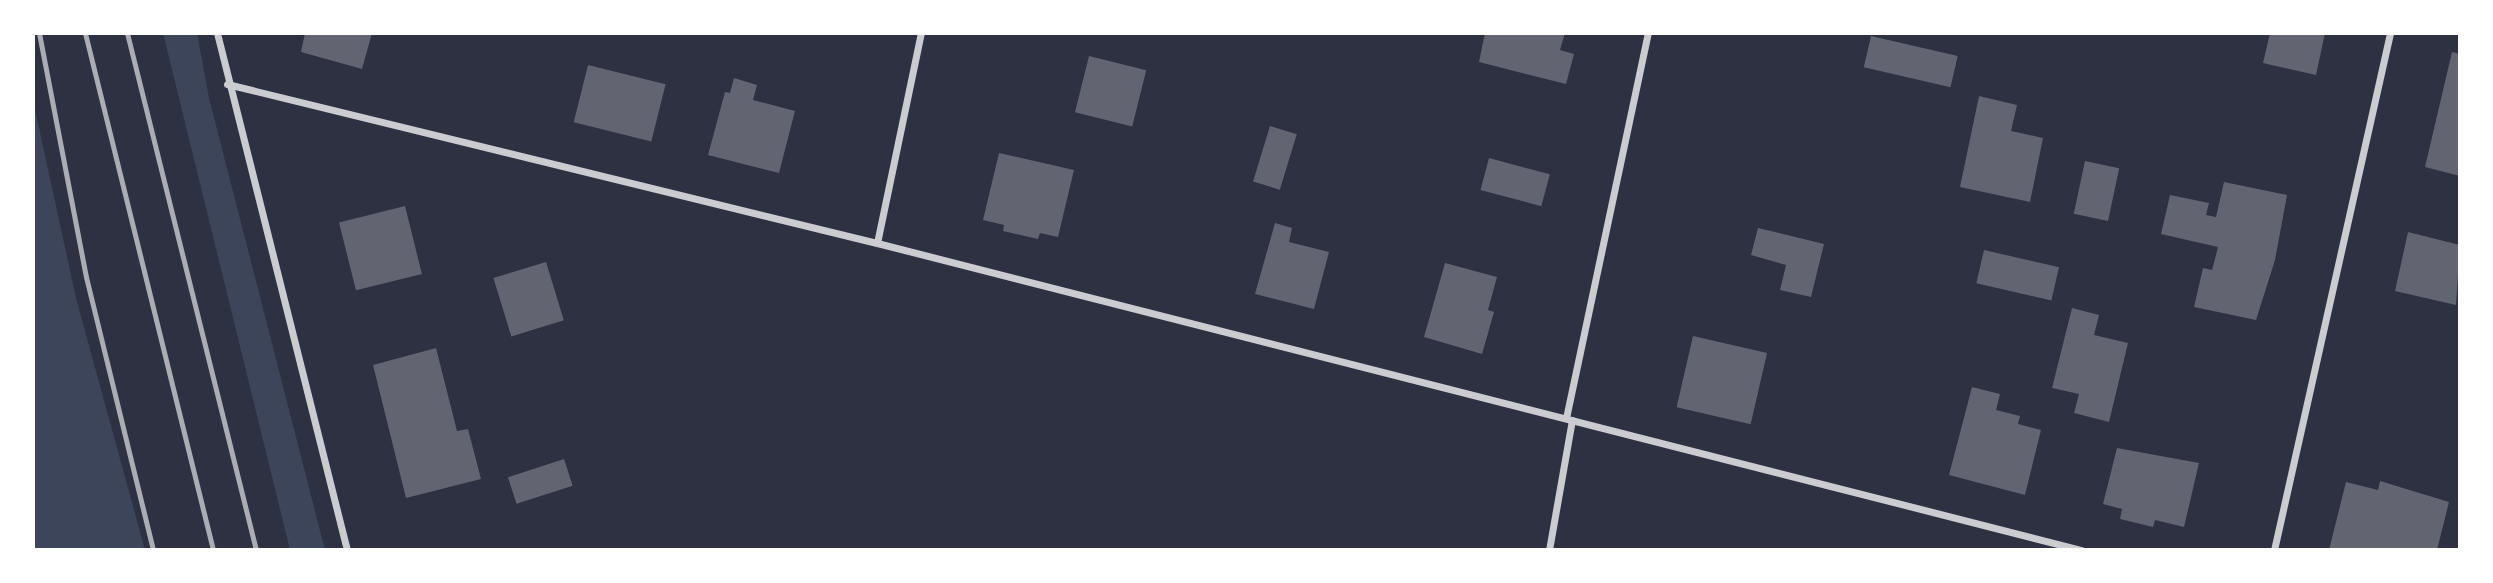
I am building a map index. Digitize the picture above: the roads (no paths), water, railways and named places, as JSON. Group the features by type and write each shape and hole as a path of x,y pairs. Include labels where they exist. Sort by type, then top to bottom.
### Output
{"street":[{"path":"218,33 227,83 347,550"},
{"path":"877,243 921,33"},
{"path":"1549,550 1569,419 1648,33"},
{"path":"2274,550 2390,33"},
{"path":"227,83 877,243 2081,550"}],"railway":[{"path":"39,33 86,277 153,550"},
{"path":"85,33 213,550"},
{"path":"127,33 256,550"}]}
